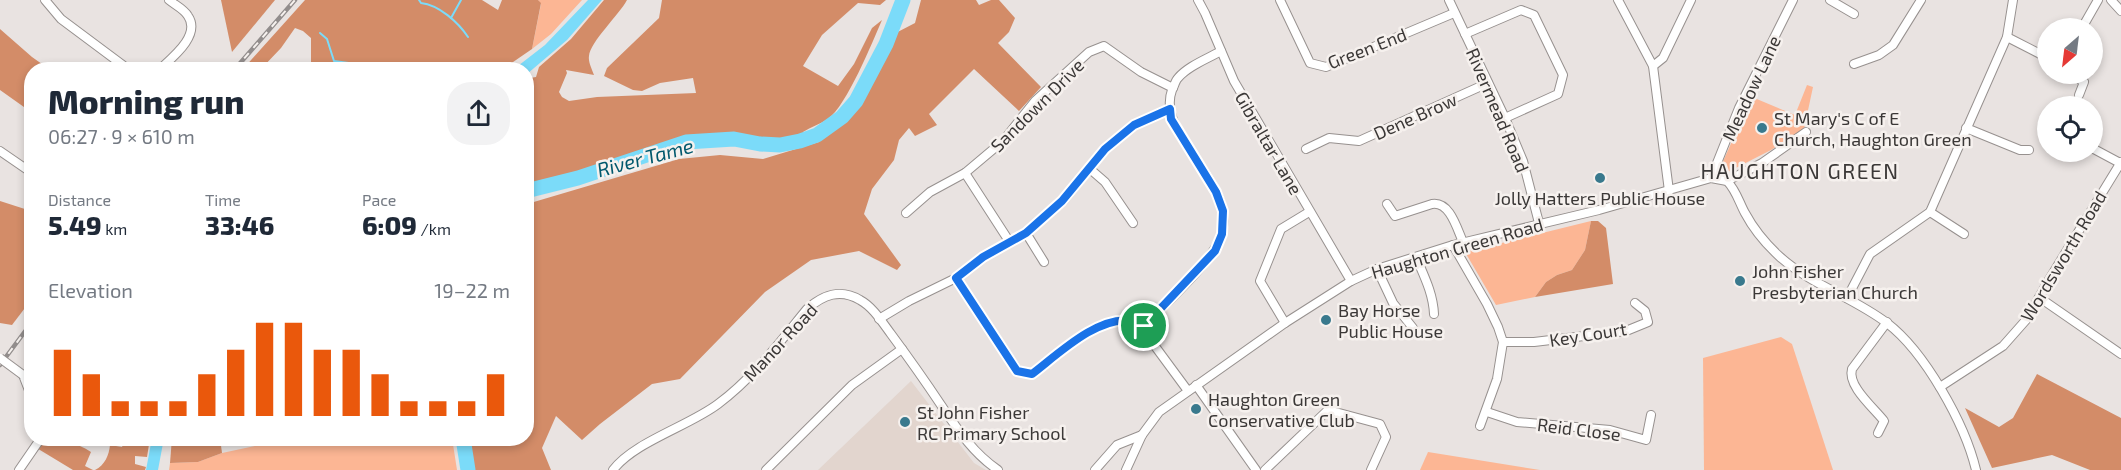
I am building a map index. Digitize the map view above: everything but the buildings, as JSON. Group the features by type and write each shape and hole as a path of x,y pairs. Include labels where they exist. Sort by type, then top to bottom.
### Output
{"street":[{"path":"45,0 61,19 119,62"},
{"path":"167,62 187,40 191,31 187,14 169,0"},
{"name":"Gibraltar Lane","path":"1198,0 1234,81 1351,281"},
{"name":"Green End","path":"1280,0 1311,63 1326,67 1454,13"},
{"name":"Rivermead Road","path":"1449,0 1523,161 1539,223"},
{"path":"1618,0 1653,66 1669,191"},
{"path":"1653,66 1663,58 1691,0"},
{"name":"Meadow Lane","path":"1711,178 1739,108 1793,0"},
{"path":"1830,0 1854,14"},
{"path":"1854,64 1879,56 1893,45 1921,0"},
{"path":"1847,298 1870,255 1930,212 2007,37 2013,0"},
{"path":"2088,18 2098,0"},
{"path":"2111,0 2121,11"},
{"path":"1465,34 1521,10 1534,15 1544,35 1563,75 1558,94 1505,118"},
{"path":"2007,37 2037,52"},
{"name":"Sandown Drive","path":"906,213 930,192 965,172 1003,141 1035,101 1089,52 1104,46 1141,72 1173,88"},
{"path":"1144,326 1215,251 1222,234 1223,211 1216,192 1171,119 1169,100 1177,79 1221,51"},
{"name":"Dene Brow","path":"1305,149 1329,138 1359,141 1488,83"},
{"path":"2079,95 2083,84"},
{"path":"879,319 956,278 1010,241 1026,233 1062,201 1105,149 1134,125 1170,109"},
{"path":"1966,128 2020,150 2029,150"},
{"path":"1711,178 1728,181 1762,163 1806,132"},
{"path":"0,151 24,168"},
{"path":"2103,154 2120,162"},
{"name":"Wordsworth Road","path":"1940,387 2002,346 2026,320 2120,162"},
{"path":"1090,169 1105,182 1133,222"},
{"path":"965,172 1010,241"},
{"name":"Haughton Green Road","path":"1126,470 1142,435 1159,412 1285,323 1351,281 1377,269 1463,242 1669,191 1711,178"},
{"path":"1728,181 1754,228 1777,254 1796,270 1887,322 1904,338 1940,387 1966,438 1976,470"},
{"path":"1387,204 1395,216 1432,204 1438,203 1445,206 1463,242"},
{"path":"1285,323 1260,281 1281,230 1309,212"},
{"path":"1930,212 1964,234"},
{"path":"1026,233 1044,262"},
{"path":"1453,245 1491,312 1503,342 1502,358 1487,412 1480,426"},
{"path":"1416,257 1429,287 1434,314"},
{"path":"1377,269 1392,303 1413,328"},
{"path":"956,278 1017,371 1032,374 1090,331 1116,321 1130,321 1144,326"},
{"name":"Manor Road","path":"613,470 631,452 718,404 757,369 807,309 815,302 835,293 861,300 879,319 969,445 998,470"},
{"path":"2040,298 2121,354"},
{"name":"Key Court","path":"1503,342 1534,342 1632,329 1648,322 1645,310 1635,303"},
{"path":"1878,433 1884,421 1853,384 1850,375 1887,322"},
{"path":"1144,326 1146,334 1188,391"},
{"path":"766,470 852,385 902,349"},
{"path":"0,358 24,374"},
{"path":"1196,385 1257,470"},
{"path":"1265,470 1328,410 1380,424 1386,437 1371,470"},
{"name":"Reid Close","path":"1487,412 1517,422 1610,430 1646,440 1651,415"},
{"name":"Haughton Green Road","path":"1095,470 1117,445 1142,435"},
{"path":"19,470 36,446"}],"shaded area":[{"path":"221,0 275,0 232,52"},
{"path":"305,0 482,0 498,10 502,0 538,0 541,3 532,49 513,62 311,62 311,38 295,28 268,62 249,62"},
{"path":"538,0 582,0 551,34 532,49 541,4"},
{"path":"604,0 627,0 594,43 589,61 594,75 566,70 567,73 559,92 562,97 569,101 597,97 696,93 693,78 660,83 642,91 633,90 604,76 607,68 659,18 662,0 886,0 880,5 858,3 822,35 803,66 838,86 854,64 872,28 882,20 843,101 828,119 803,132 809,138 780,145 734,139 686,142 578,178 534,189 534,77 539,67 571,39"},
{"path":"921,0 976,0 979,5 991,0 999,0 1015,18 1009,32 998,43 1041,87 1019,111 974,69 929,114 937,125 915,136 909,128 899,140 894,160 872,189 864,214 901,265 897,270 859,251 811,260 765,292 680,379 652,384 582,440 556,416 542,448 551,470 468,470 464,446 534,446 534,202 679,159 720,155 763,159 819,142 817,135 842,117 856,101 888,37 915,23"},
{"path":"0,29 39,62 24,62 24,107 0,90"},
{"path":"1807,85 1813,87 1804,129 1771,150 1726,173 1720,168 1752,97 1795,115"},
{"path":"0,201 24,209 24,309 12,325 0,323"},
{"path":"1591,221 1585,250 1572,270 1546,282 1535,297 1496,305 1465,252"},
{"path":"1591,221 1598,221 1606,228 1613,284 1535,297 1546,282 1572,270 1585,250"},
{"path":"1781,337 1792,344 1833,470 1704,470 1703,358"},
{"path":"2037,374 2121,418 2121,470 2090,470 2052,455 1992,468 1965,408 1999,427 2013,418"},
{"name":"St John Fisher RC Primary School","path":"911,381 974,463 986,470 818,470"},
{"path":"80,446 91,452 85,466 93,470 73,470 35,447"},
{"path":"110,446 149,446 147,457 135,456 135,464 146,467 145,470 95,470 106,459"},
{"path":"171,446 221,446 222,453 198,462 170,463"},
{"path":"255,446 453,446 457,470 169,470 170,463 198,462 222,453"},
{"path":"1428,452 1540,470 1420,470"}],"water":[{"path":"588,0 602,0 567,40 534,68 534,62 523,62 545,45"},
{"path":"150,446 162,446 158,470 146,470"}],"waterway":[{"path":"419,0 448,15 468,37"},
{"path":"451,18 461,0"},
{"name":"River Tame","path":"534,189 578,178 686,142 734,139 780,145 817,135 842,117 856,101 886,44 903,0"},
{"path":"320,33 327,39 334,61 341,62"},
{"name":"River Tame","path":"464,446 468,470"}],"railway":[{"path":"241,62 295,0"},
{"path":"0,365 24,333"}],"place":[{"name":"St Mary's C of E Church, Haughton Green","path":"1762,128"},
{"name":"Jolly Hatters Public House","path":"1600,178"},
{"name":"John Fisher Presbyterian Church","path":"1740,281"},
{"name":"Bay Horse Public House","path":"1326,320"},
{"name":"Haughton Green Conservative Club","path":"1196,409"},
{"name":"St John Fisher RC Primary School","path":"905,422"}],"district":[{"name":"HAUGHTON GREEN","path":"1800,170"}],"route":[{"path":"1170,109 1171,119 1216,192 1223,211 1222,234 1215,251 1144,326 1130,321 1116,321 1090,331 1032,374 1017,371 956,278 983,257 1026,233 1062,201 1105,149 1134,125 1170,109"}]}
